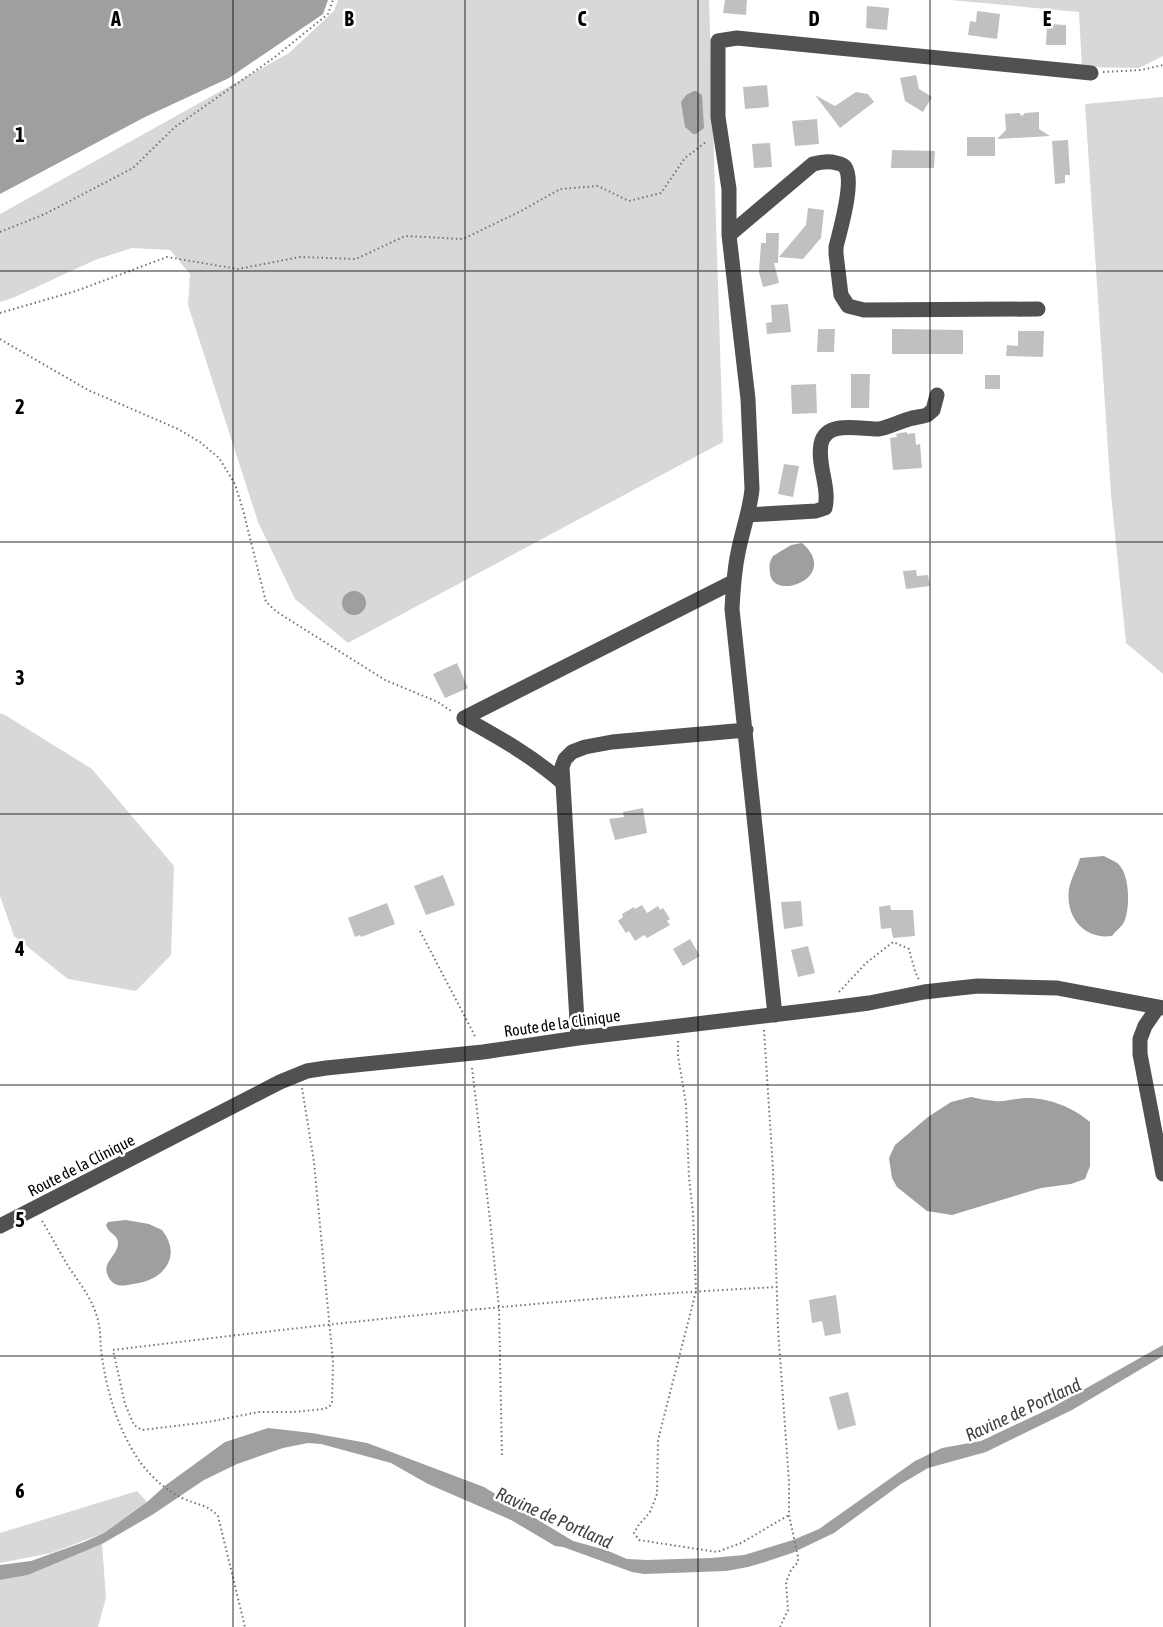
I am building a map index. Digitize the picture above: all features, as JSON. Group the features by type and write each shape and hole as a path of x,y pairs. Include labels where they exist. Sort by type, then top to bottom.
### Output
{"street":[{"path":"769,1015 746,730 732,609 737,555 751,502 752,489 748,399 729,235 729,189 718,117 718,41 737,38 1091,73"},
{"path":"729,235 813,164 828,161 840,163 845,167 849,192 836,254 841,295 848,306 864,310 1038,309"},
{"path":"747,515 822,510 826,502 821,445 824,437 832,430 839,428 880,429 911,418 921,417 933,410 938,395"},
{"path":"464,718 733,582"},
{"path":"464,718 540,763 563,783"},
{"path":"578,1038 562,767 565,759 572,752 585,747 612,742 746,730"},
{"name":"Route de la Clinique","path":"0,1226 280,1082 300,1074 326,1068 477,1052 822,1009 869,1003 924,992 978,986 1057,988 1160,1007"},
{"path":"1160,1007 1145,1026 1140,1039 1140,1054 1163,1174"}],"path":[{"path":"0,232 45,214 133,168 175,128 274,57 328,14 333,0"},
{"path":"1091,73 1142,70 1163,65"},
{"path":"0,313 76,291 167,257 238,269 300,257 356,259 405,236 463,239 560,189 598,186 629,201 661,193 685,158 720,131"},
{"path":"0,339 88,390 178,429 200,442 219,458 235,483 266,602 277,612 385,680 438,702 464,718"},
{"path":"420,931 477,1052 499,1308 502,1458"},
{"path":"822,1009 866,963 893,942 909,949 924,992"},
{"path":"769,1015 778,1329 789,1482 789,1515 798,1557 798,1562 791,1570 786,1582 788,1610 780,1627"},
{"path":"678,1026 678,1056 683,1080 687,1161 693,1212 696,1291 658,1440 657,1494 650,1512 634,1533 639,1540 717,1552 741,1543 789,1515"},
{"path":"300,1074 314,1162 328,1324 333,1376 332,1403 329,1407 293,1412 260,1413 142,1430 134,1425 125,1404 113,1350 328,1324 696,1291 777,1287"},
{"path":"34,1209 94,1308 99,1325 102,1357 117,1417 139,1461 160,1484 181,1498 212,1509 218,1516 245,1627"}],"shaded area":[{"path":"0,0 328,0 323,14 229,78 145,117 0,194"},
{"path":"338,0 709,0 723,442 348,643 295,599 258,522 188,305 190,274 170,250 132,248 95,260 0,302 0,214 289,53 334,11"},
{"path":"950,0 1163,0 1163,56 1139,68 1082,67 1079,12"},
{"path":"694,91 702,95 704,128 696,134 685,127 681,102 686,95"},
{"path":"1163,97 1163,674 1126,643 1111,494 1085,104"},
{"path":"802,543 812,555 814,566 810,575 802,582 792,585 782,586 774,582 769,569 773,556 791,545"},
{"path":"354,591 362,595 366,603 362,611 354,615 346,611 342,603 346,595"},
{"path":"0,713 92,769 174,866 171,955 136,991 68,979 14,936 0,896"},
{"path":"1104,856 1119,864 1127,886 1126,916 1123,924 1112,936 1093,934 1085,930 1073,917 1069,899 1070,885 1080,858"},
{"path":"971,1097 998,1101 1024,1098 1042,1099 1076,1112 1090,1122 1090,1166 1085,1179 1071,1184 1041,1188 952,1215 927,1211 897,1187 892,1178 889,1158 895,1145 928,1117 951,1102"},
{"path":"126,1220 149,1224 162,1230 171,1249 167,1266 161,1273 144,1282 119,1285 112,1282 106,1269 118,1243 106,1225 108,1222"},
{"path":"1163,1345 1163,1356 1072,1410 986,1452 928,1468 901,1484 834,1533 792,1553 748,1567 726,1571 644,1574 632,1572 555,1546 511,1520 428,1484 391,1463 321,1444 308,1443 283,1448 237,1464 204,1480 152,1515 102,1544 28,1575 0,1580 0,1565 31,1561 104,1533 225,1442 268,1428 367,1443 484,1487 573,1541 606,1550 627,1559 711,1558 744,1555 793,1540 819,1529 915,1461 942,1448 981,1441 1051,1408"},
{"path":"137,1491 147,1502 104,1533 51,1553 0,1563 0,1533"},
{"path":"102,1544 106,1598 98,1627 0,1627 0,1580 28,1575"}],"building":[{"path":"725,0 747,0 746,15 723,13"},
{"path":"867,6 889,8 887,30 866,28"},
{"path":"977,11 1000,14 997,39 968,35 970,21 976,22"},
{"path":"1047,24 1066,25 1066,45 1046,45"},
{"path":"916,75 919,89 932,97 923,112 905,101 900,78"},
{"path":"767,85 769,107 745,109 743,87"},
{"path":"856,92 868,94 874,102 840,128 815,95 835,106"},
{"path":"1039,112 1039,129 1050,136 997,139 1006,130 1005,114 1019,113 1022,116 1025,113"},
{"path":"817,119 819,144 795,146 792,121"},
{"path":"967,137 995,137 995,156 967,156"},
{"path":"1068,140 1070,175 1065,175 1065,183 1055,184 1052,141"},
{"path":"770,143 772,167 754,168 752,144"},
{"path":"892,150 935,151 934,168 891,168"},
{"path":"808,208 824,210 821,238 803,259 779,257 806,225"},
{"path":"766,233 779,233 778,263 774,263 779,283 763,287 759,272 761,243 766,243"},
{"path":"788,304 791,332 767,334 766,323 772,322 771,305"},
{"path":"818,329 835,329 834,352 817,352"},
{"path":"892,329 963,330 963,354 892,354"},
{"path":"1018,331 1044,331 1043,357 1006,356 1007,345 1018,346"},
{"path":"851,374 870,374 869,408 851,408"},
{"path":"985,375 1000,375 1000,389 985,389"},
{"path":"816,384 817,413 792,414 791,385"},
{"path":"907,432 907,434 915,433 916,445 920,444 922,468 893,470 890,438"},
{"path":"784,464 799,466 793,497 778,494"},
{"path":"916,570 917,576 928,575 930,586 906,589 903,571"},
{"path":"457,663 468,688 445,698 433,674"},
{"path":"643,808 647,833 615,840 609,819 624,817 623,812"},
{"path":"443,875 455,905 426,915 414,886"},
{"path":"801,901 803,926 784,929 781,902"},
{"path":"387,903 395,924 361,937 360,935 355,937 348,918"},
{"path":"642,905 647,913 658,906 660,910 663,908 670,919 667,921 670,925 647,938 644,935 635,941 629,931 626,933 618,921 623,917 622,914"},
{"path":"890,905 891,910 913,910 915,936 893,938 891,928 881,929 879,907"},
{"path":"690,939 700,956 683,966 673,949"},
{"path":"808,946 815,973 798,977 791,950"},
{"path":"836,1295 841,1333 825,1336 822,1321 812,1323 809,1300"},
{"path":"848,1392 856,1425 838,1430 829,1397"}],"water label":[{"name":"Ravine de Portland","path":"1023,1410"},
{"name":"Ravine de Portland","path":"554,1518"}]}
